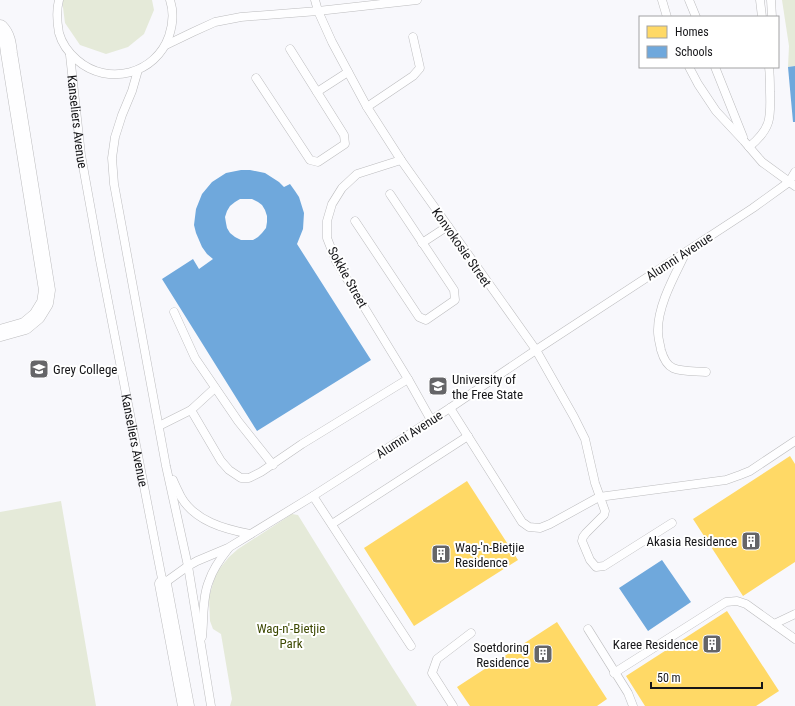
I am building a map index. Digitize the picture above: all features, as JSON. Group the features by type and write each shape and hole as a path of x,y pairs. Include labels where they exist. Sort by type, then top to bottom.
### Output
{"street":[{"path":"0,27 6,38 9,53 47,290 45,303 37,316 25,326 0,333"},
{"name":"Kanseliers Avenue","path":"163,584 186,706"}],"lane":[{"name":"Kanseliers Avenue","path":"58,2 57,22 61,40 70,55 85,67 102,74 120,75 138,70 154,60 166,45 173,26 173,7 170,0"},
{"name":"Konvokosie Street","path":"315,0 318,11 332,42 367,107 401,160 536,350 585,439 595,483 605,511 604,516 583,536 582,541 590,560 596,566 604,566 672,523"},
{"path":"166,45 215,22 241,17 318,11 417,0"},
{"path":"662,0 667,16"},
{"path":"689,0 696,16"},
{"path":"760,0 762,16"},
{"path":"771,0 772,16"},
{"path":"367,107 413,76 420,68 413,37"},
{"path":"256,78 310,160 318,162 345,144 344,135 290,49"},
{"name":"Kanseliers Avenue","path":"70,55 82,163 163,584"},
{"path":"690,68 716,111 762,162 792,184 795,172"},
{"path":"715,68 747,144"},
{"path":"747,144 758,140 769,122 771,112 769,68"},
{"name":"Kanseliers Avenue","path":"138,70 132,91 115,136 112,158 115,191 166,466 188,566 201,654 211,706"},
{"path":"317,92 348,72"},
{"name":"Sokkie Street","path":"401,160 357,174 342,188 332,204 327,221 327,238 336,261 408,379 431,420"},
{"name":"Alumni Avenue","path":"163,584 188,566 228,548 313,496 450,408 686,251 792,184"},
{"path":"356,221 419,317 426,320 455,300 454,290 390,194"},
{"path":"422,243 448,226"},
{"path":"686,251 665,296 659,316 657,331 658,338 662,354 668,364 673,368 706,372"},
{"path":"174,312 195,358 238,421 272,465"},
{"path":"191,410 221,461 229,470 241,478 249,478 261,472 302,444 408,379"},
{"path":"159,426 191,410 215,388"},
{"path":"450,408 522,522 529,527 540,528 550,524 600,497 726,480 750,471 795,440"},
{"path":"332,524 468,436"},
{"path":"166,466 181,497 189,507 217,526 250,534"},
{"path":"313,496 411,646"},
{"path":"201,654 205,596 208,582 217,564 228,548"},
{"path":"614,673 726,602 738,601 746,604 795,639"},
{"path":"774,624 795,614"},
{"path":"588,629 614,673 628,693 633,706"},
{"path":"453,706 432,673 437,660 471,633"}],"green space":[{"path":"62,0 152,0 154,10 144,34 128,47 106,54 80,45 65,23"},
{"path":"782,0 795,0 795,66 788,67 789,46"},
{"path":"61,501 96,706 0,706 0,512"},
{"name":"Wag-n'-Bietjie Park","path":"292,514 298,515 417,706 230,706 232,699 221,634 213,629 210,621 209,597 216,573 229,557 238,549"}],"building: Homes":[{"name":"Akasia Residence","path":"790,456 795,464 795,562 743,596 693,519"},
{"name":"Wag-'n-Bietjie Residence","path":"467,481 518,560 414,626 364,548"},
{"name":"Karee Residence","path":"727,611 779,691 756,706 645,706 626,676"},
{"name":"Soetdoring Residence","path":"557,622 607,699 597,706 470,706 457,687"}],"building: Schools":[{"path":"795,66 795,122 793,122 788,67"},
{"path":"250,170 265,173 284,187 290,184 299,197 304,213 303,229 297,244 371,360 257,431 162,279 193,259 199,269 213,259 202,247 196,233 194,225 196,209 202,194 212,182 226,173","holes":["240,199 252,199 262,205 265,210 267,216 266,228 253,240 241,240 230,233 227,228 225,217 230,206 235,202"]},
{"path":"662,560 691,602 648,631 619,588"}],"place":[{"name":"Grey College","path":"39,369"},
{"name":"University of the Free State","path":"438,386"},
{"name":"Akasia Residence","path":"751,541"},
{"name":"Wag-'n-Bietjie Residence","path":"441,554"},
{"name":"Karee Residence","path":"712,644"},
{"name":"Soetdoring Residence","path":"543,654"}]}
